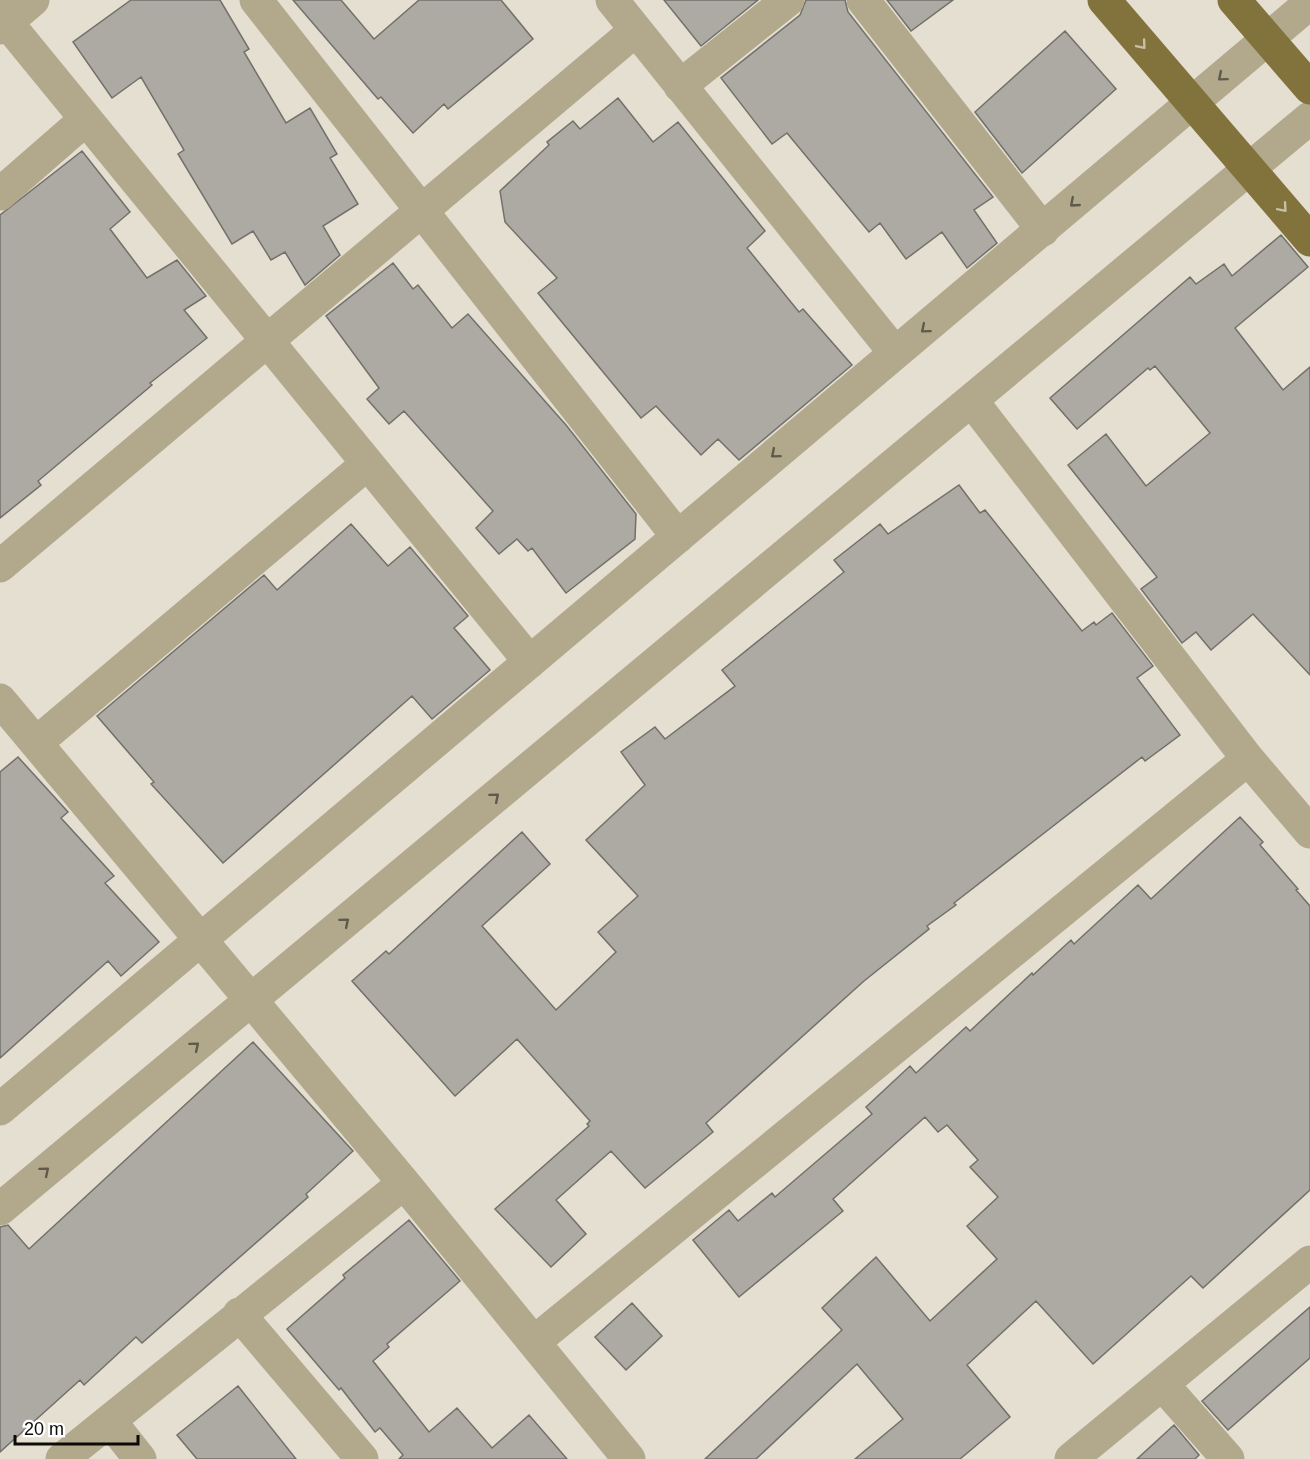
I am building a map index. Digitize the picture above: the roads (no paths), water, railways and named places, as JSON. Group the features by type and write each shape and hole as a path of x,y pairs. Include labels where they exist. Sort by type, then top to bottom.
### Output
{"main road":[{"path":"1104,0 1310,240"},
{"path":"1234,0 1310,88"}],"street":[{"path":"33,0 2,22 86,119 530,662"},
{"path":"256,0 678,537"},
{"path":"612,0 895,353"},
{"path":"680,86 788,0"},
{"path":"863,0 1043,230"},
{"path":"0,1109 1310,3"},
{"path":"0,566 636,30"},
{"path":"0,1209 1310,118"},
{"path":"0,194 86,119"},
{"path":"972,401 1248,759 1310,832"},
{"path":"36,743 367,464"},
{"path":"0,700 199,941 404,1183 628,1459"},
{"path":"534,1342 1248,759"},
{"path":"62,1459 404,1183"},
{"path":"1071,1459 1310,1262"},
{"path":"239,1314 362,1459"},
{"path":"1163,1385 1228,1459"},
{"path":"110,1421 140,1459"}]}
